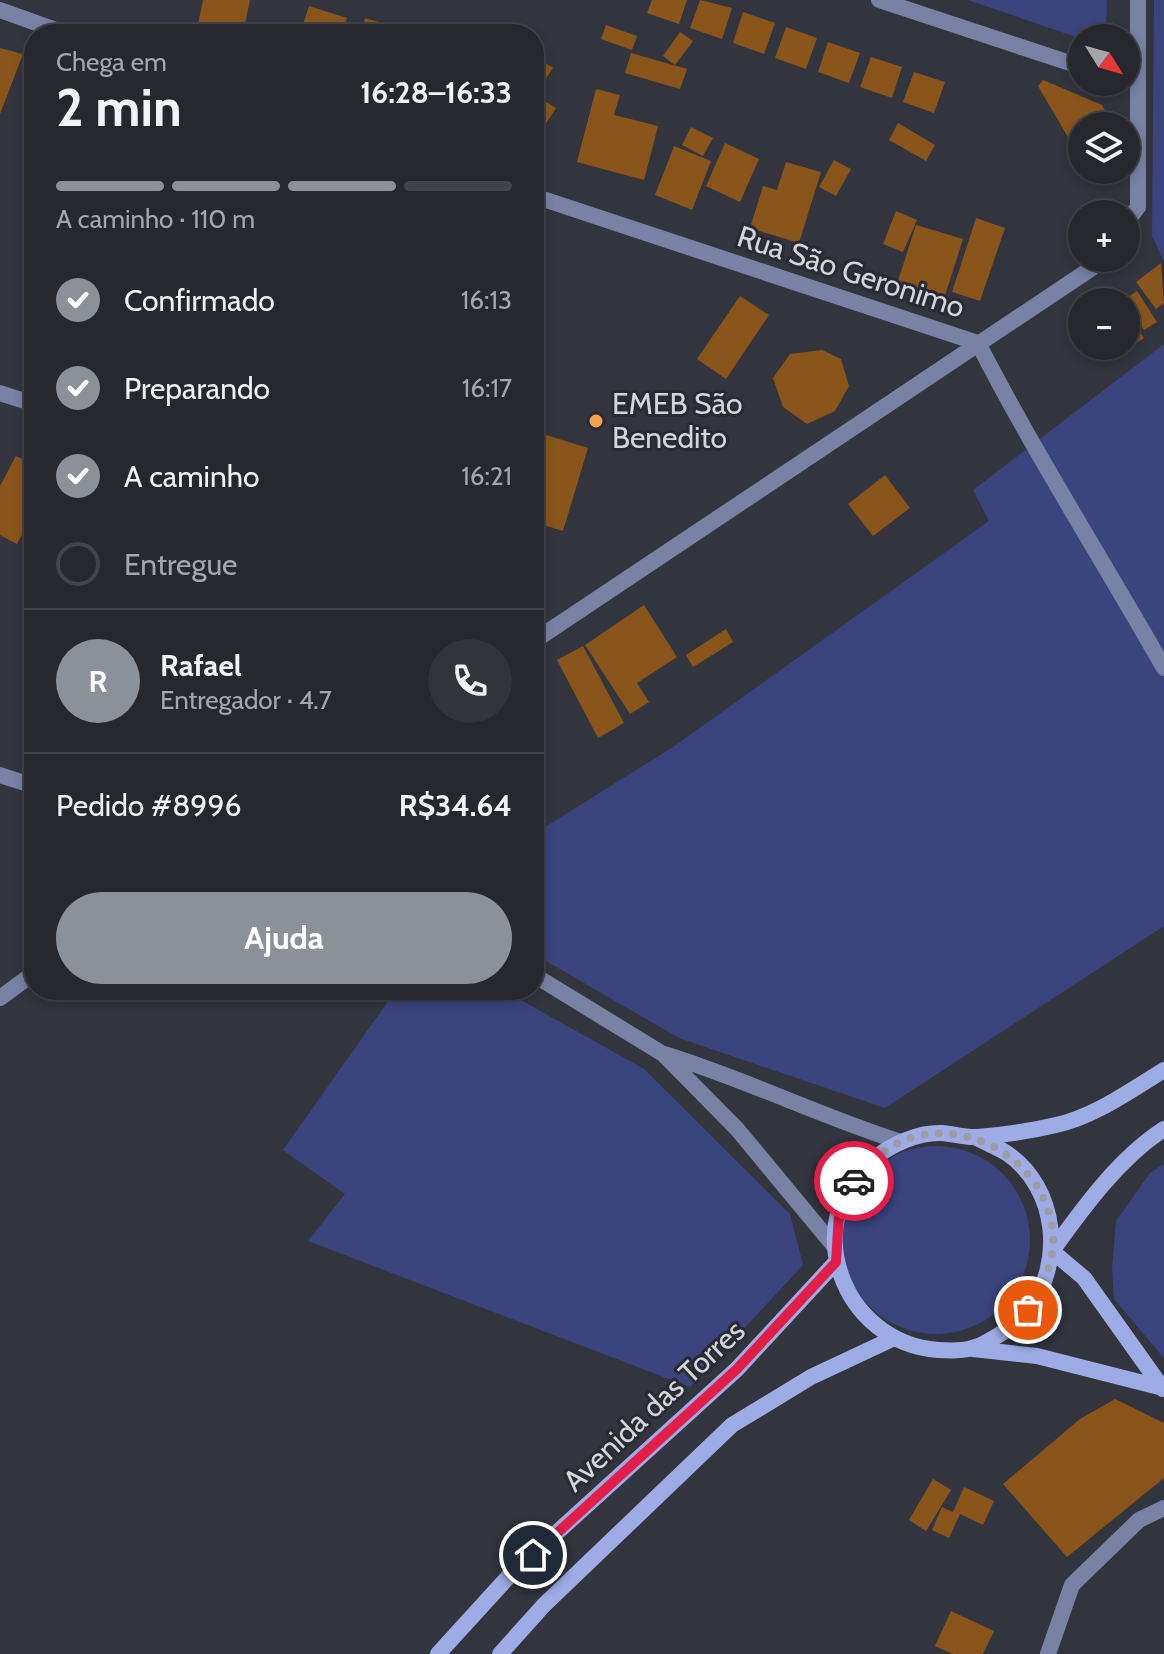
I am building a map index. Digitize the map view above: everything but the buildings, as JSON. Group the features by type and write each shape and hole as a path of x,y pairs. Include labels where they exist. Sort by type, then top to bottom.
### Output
{"main road":[{"path":"1162,1388 1028,1355 973,1349 919,1349 892,1339 866,1319 847,1293 835,1254 839,1214 852,1183 873,1159 901,1142 938,1133 975,1137 1058,1125 1103,1106 1164,1070"},
{"path":"1052,1251 1078,1215 1144,1142 1164,1129"},
{"path":"973,1349 1005,1332 1028,1310 1044,1283 1052,1251 1049,1214 1034,1180 1008,1154 975,1137"},
{"path":"1052,1251 1084,1278 1162,1388"},
{"name":"Avenida das Torres","path":"438,1654 510,1575 737,1369 835,1254"},
{"path":"500,1654 544,1605 732,1425 811,1377 892,1339"}],"street":[{"path":"879,0 1068,62"},
{"path":"1137,24 1138,0"},
{"path":"0,10 39,24"},
{"path":"1134,96 1138,200"},
{"name":"Rua São Geronimo","path":"544,199 978,343 1022,429 1066,496 1164,668"},
{"path":"544,634 1086,272"},
{"path":"0,393 24,401"},
{"path":"0,775 24,783"},
{"path":"0,998 24,980"},
{"path":"544,981 663,1054 737,1129 835,1254"},
{"path":"663,1054 729,1074 833,1120 901,1142"},
{"path":"1048,1654 1072,1585 1139,1520 1164,1508"}],"shaded area":[{"path":"968,0 1107,0 1106,24 1068,24 1068,34"},
{"path":"1154,0 1164,0 1164,261 1152,236"},
{"path":"1164,344 1164,926 885,1108 679,1038 544,960 544,828 673,747 989,521 973,490"},
{"path":"389,1000 521,1000 644,1069 790,1214 803,1265 690,1387 308,1241 345,1194 283,1150"},
{"path":"936,1146 972,1153 1003,1173 1023,1204 1030,1240 1023,1276 1003,1307 972,1327 936,1334 900,1327 869,1307 849,1276 842,1240 849,1204 869,1173 900,1153"},
{"path":"1164,1164 1164,1358 1114,1299 1112,1268 1116,1221 1150,1173"}],"way so far":[{"path":"854,1181 873,1159 901,1142 938,1133 975,1137 1008,1154 1034,1180 1049,1214 1052,1251 1044,1283 1028,1310"}],"place":[{"name":"EMEB São Benedito","path":"596,421"}],"route":[{"path":"533,1555 737,1369 836,1262 834,1246 839,1214 854,1181"}]}
